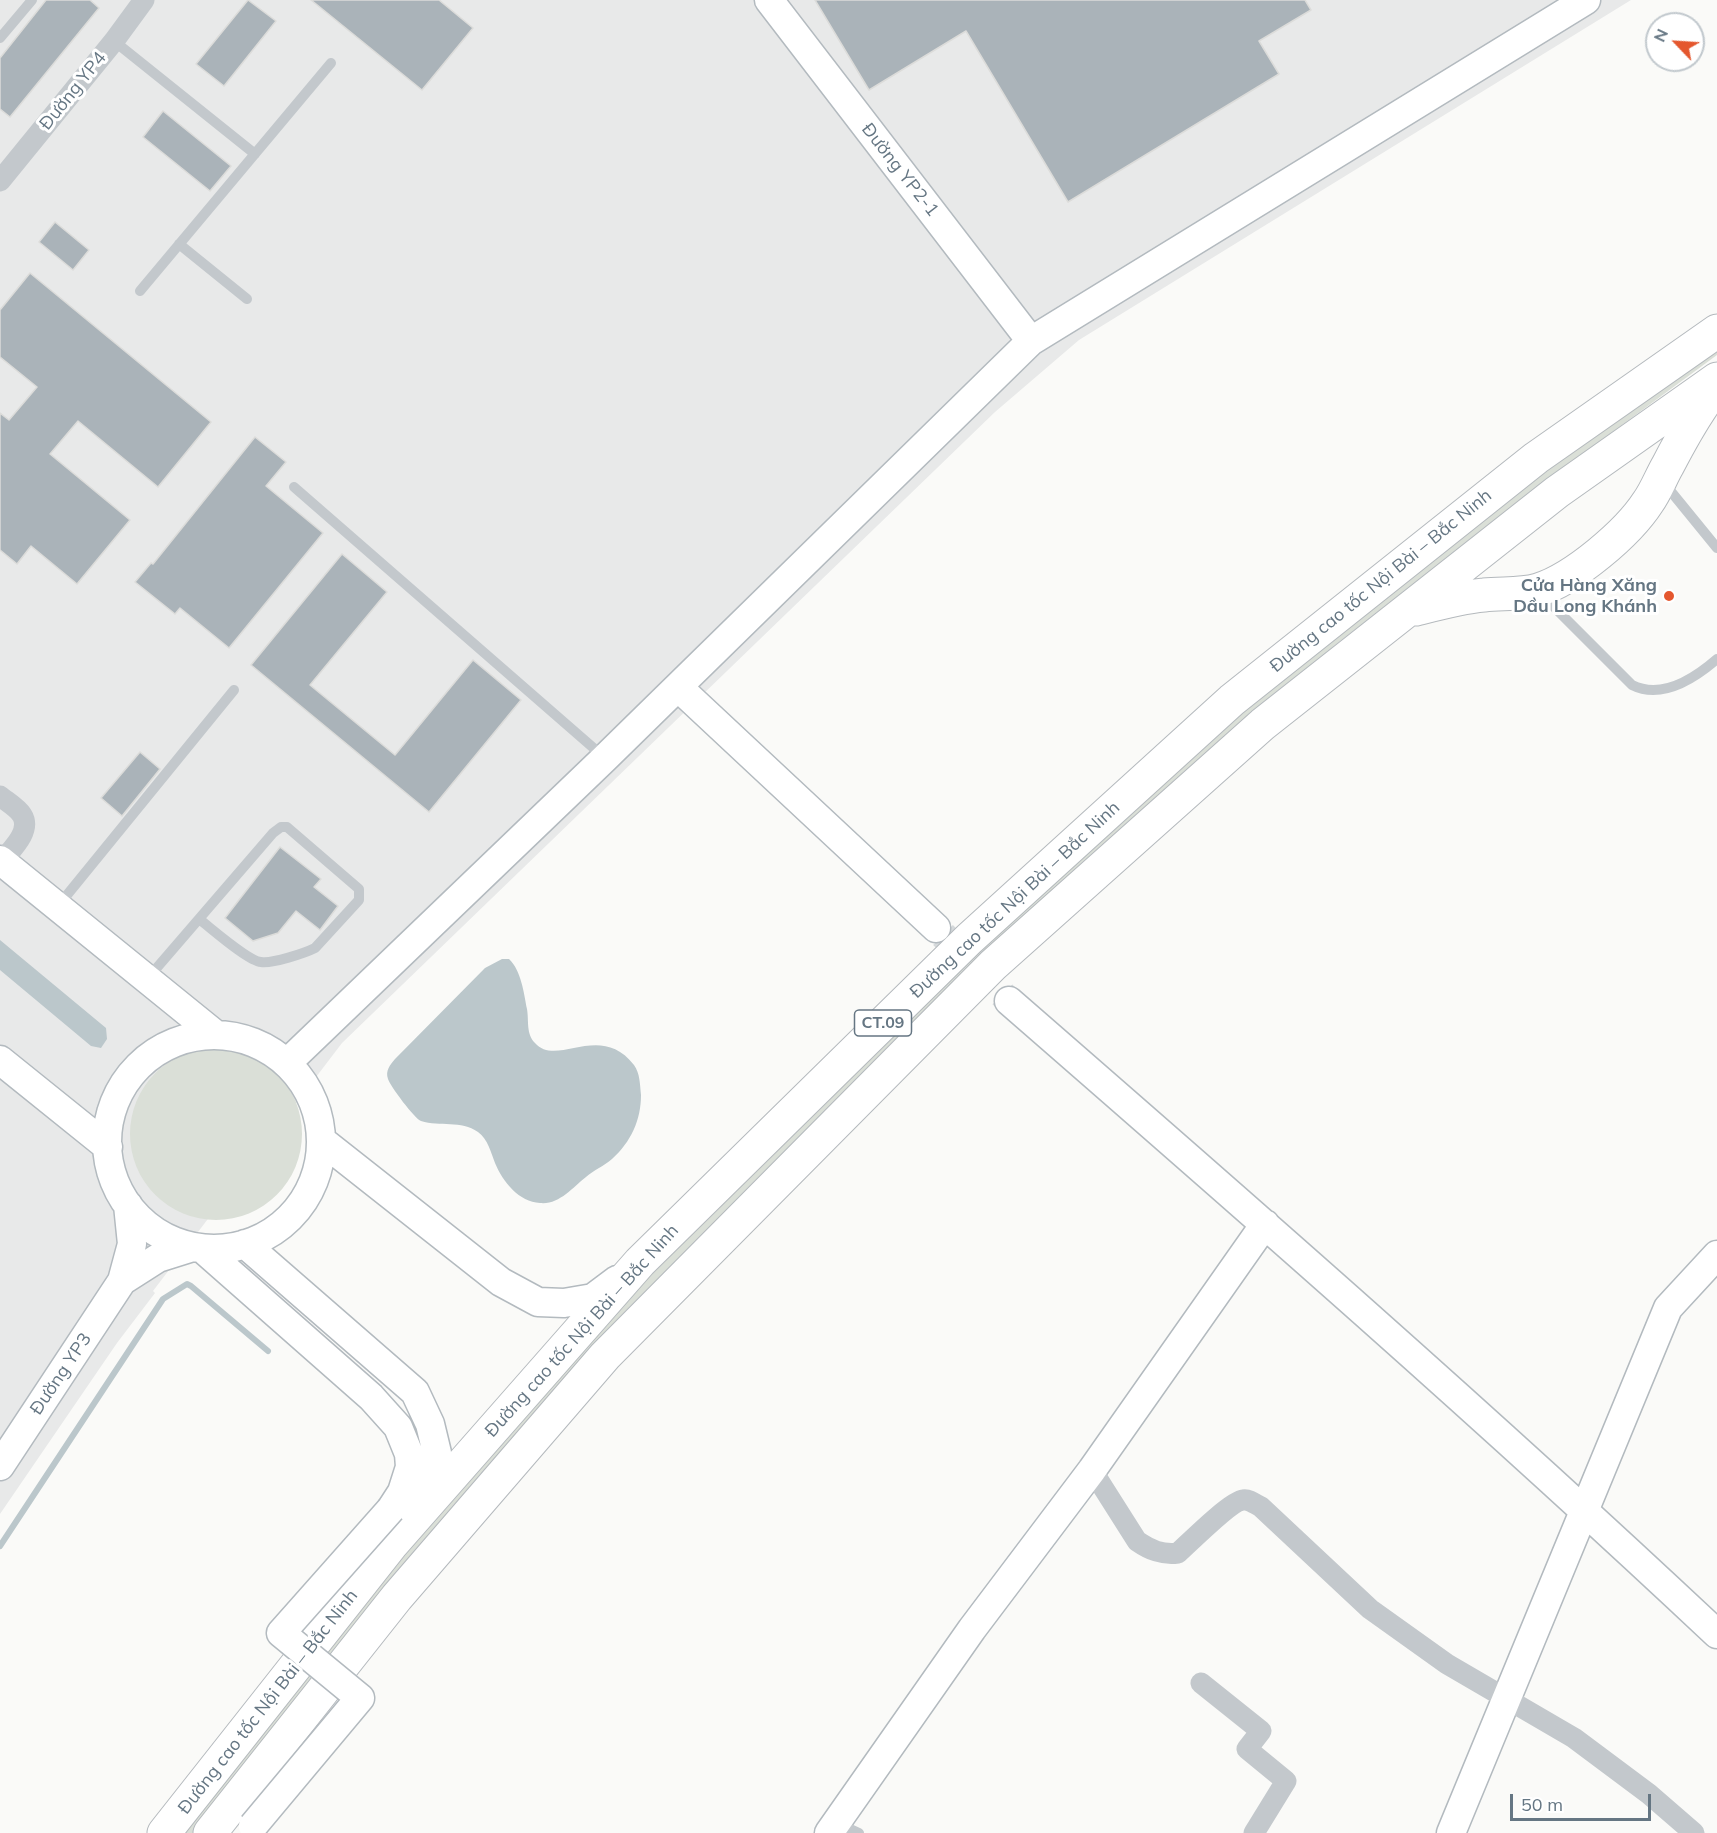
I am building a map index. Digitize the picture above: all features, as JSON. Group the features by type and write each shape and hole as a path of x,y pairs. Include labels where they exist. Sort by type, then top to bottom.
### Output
{"highway":[{"name":"Đường cao tốc Nội Bài – Bắc Ninh","path":"164,1833 392,1544 640,1262 969,939 1232,700 1536,458 1717,331"},
{"name":"Đường cao tốc Nội Bài – Bắc Ninh","path":"210,1833 397,1597 605,1356 993,965 1263,724 1557,492 1717,379"},
{"path":"1403,613 1461,597 1538,590 1556,583 1575,571 1635,520 1649,501 1695,415 1717,385"}],"street":[{"name":"Đường YP4","path":"0,181 114,41 144,0"},
{"name":"Đường YP2-1","path":"769,0 1031,340"},
{"path":"286,1063 605,758 1031,340 1586,0"},
{"path":"678,687 936,928"},
{"path":"0,796 22,814 24,823 22,836 1,860 216,1035"},
{"path":"1009,1001 1265,1224 1585,1510 1717,1634"},
{"path":"216,1035 251,1041 286,1063 303,1082 309,1093 318,1117 321,1140 319,1164 314,1179 299,1206 277,1228 246,1244 219,1249 198,1248 168,1239 146,1224 128,1205 114,1178 108,1148 114,1107 122,1090 138,1068 160,1051 176,1043 194,1037 216,1035"},
{"path":"0,1060 108,1148"},
{"path":"321,1140 501,1282 538,1302 564,1303 593,1298 640,1262"},
{"path":"122,1281 132,1244 128,1205"},
{"path":"842,1830 972,1629 1092,1470 1265,1224"},
{"path":"246,1244 415,1392 430,1424 437,1453 433,1482 392,1544"},
{"path":"122,1281 158,1258 198,1248"},
{"path":"198,1248 371,1397 398,1427 409,1454 410,1467 402,1492 391,1509 281,1633 360,1698 250,1829"},
{"path":"1451,1833 1668,1308 1717,1255"},
{"name":"Đường YP3","path":"0,1466 122,1281"},
{"path":"1092,1470 1137,1541 1168,1554 1178,1553 1231,1506 1241,1500 1250,1501 1261,1507 1370,1609 1447,1664 1574,1738 1650,1794 1694,1833"},
{"path":"1201,1683 1261,1731 1247,1749 1286,1781 1254,1833"}],"lane":[{"path":"0,38 32,0"},
{"path":"114,41 255,154"},
{"path":"140,291 331,63"},
{"path":"179,244 247,298"},
{"path":"1661,479 1717,548"},
{"path":"294,487 605,758"},
{"path":"1538,590 1632,685 1643,690 1668,689 1699,674 1717,659"},
{"path":"58,907 234,690"},
{"path":"147,978 273,833 281,827 287,827 359,888 360,892 359,900 315,948 270,961 261,962 250,958 199,919"}],"shaded area":[{"path":"0,0 1631,0 1079,340 995,412 342,1043 153,1291 155,1293 117,1343 0,1514"},
{"path":"1717,341 1717,355 1550,478 1339,642 1183,773 1076,868 921,1014 705,1235 196,1833 180,1833 399,1558 643,1281 841,1077 1177,762 1420,562"},
{"path":"0,940 106,1028 107,1039 101,1048 91,1046 0,970"},
{"path":"502,959 509,959 519,975 527,1009 529,1031 535,1043 544,1049 555,1051 594,1045 607,1047 621,1052 634,1065 639,1079 641,1104 634,1130 625,1145 612,1159 565,1195 547,1203 532,1202 513,1190 502,1177 487,1142 478,1132 465,1126 428,1123 418,1119 408,1109 387,1076 388,1068 395,1059 485,968"},
{"path":"216,1048 233,1049 249,1054 264,1062 277,1073 288,1086 296,1101 301,1117 301,1151 296,1167 288,1182 277,1195 264,1206 249,1214 233,1219 216,1220 199,1219 183,1214 168,1206 155,1195 144,1182 136,1167 131,1151 130,1134 131,1117 136,1101 144,1086 155,1073 168,1062 183,1054 199,1049"}],"building":[{"path":"46,0 90,0 99,8 10,117 0,109 0,58"},
{"path":"248,0 276,21 224,86 196,64"},
{"path":"311,0 439,0 473,28 422,90"},
{"path":"815,0 1305,0 1311,10 1259,41 1279,74 1068,202 966,31 869,90"},
{"path":"163,111 231,166 210,191 143,137"},
{"path":"55,222 89,250 73,270 39,242"},
{"path":"30,273 211,422 158,487 78,421 50,454 130,520 77,584 31,546 17,564 0,550 0,413 9,420 37,387 0,357 0,310"},
{"path":"255,437 286,462 266,486 323,533 229,648 180,608 175,614 135,582 151,563 153,564"},
{"path":"342,554 387,592 310,685 395,755 473,660 521,700 429,812 251,665"},
{"path":"140,752 160,769 122,816 101,798"},
{"path":"280,847 321,879 314,887 338,906 320,930 296,911 278,933 253,941 225,918"}],"waterway":[{"path":"0,1546 163,1299 187,1284 268,1351"}],"tunnel":[{"path":"943,935 1009,1001"}],"place":[{"name":"Cửa Hàng Xăng Dầu Long Khánh","path":"1669,596"}]}
